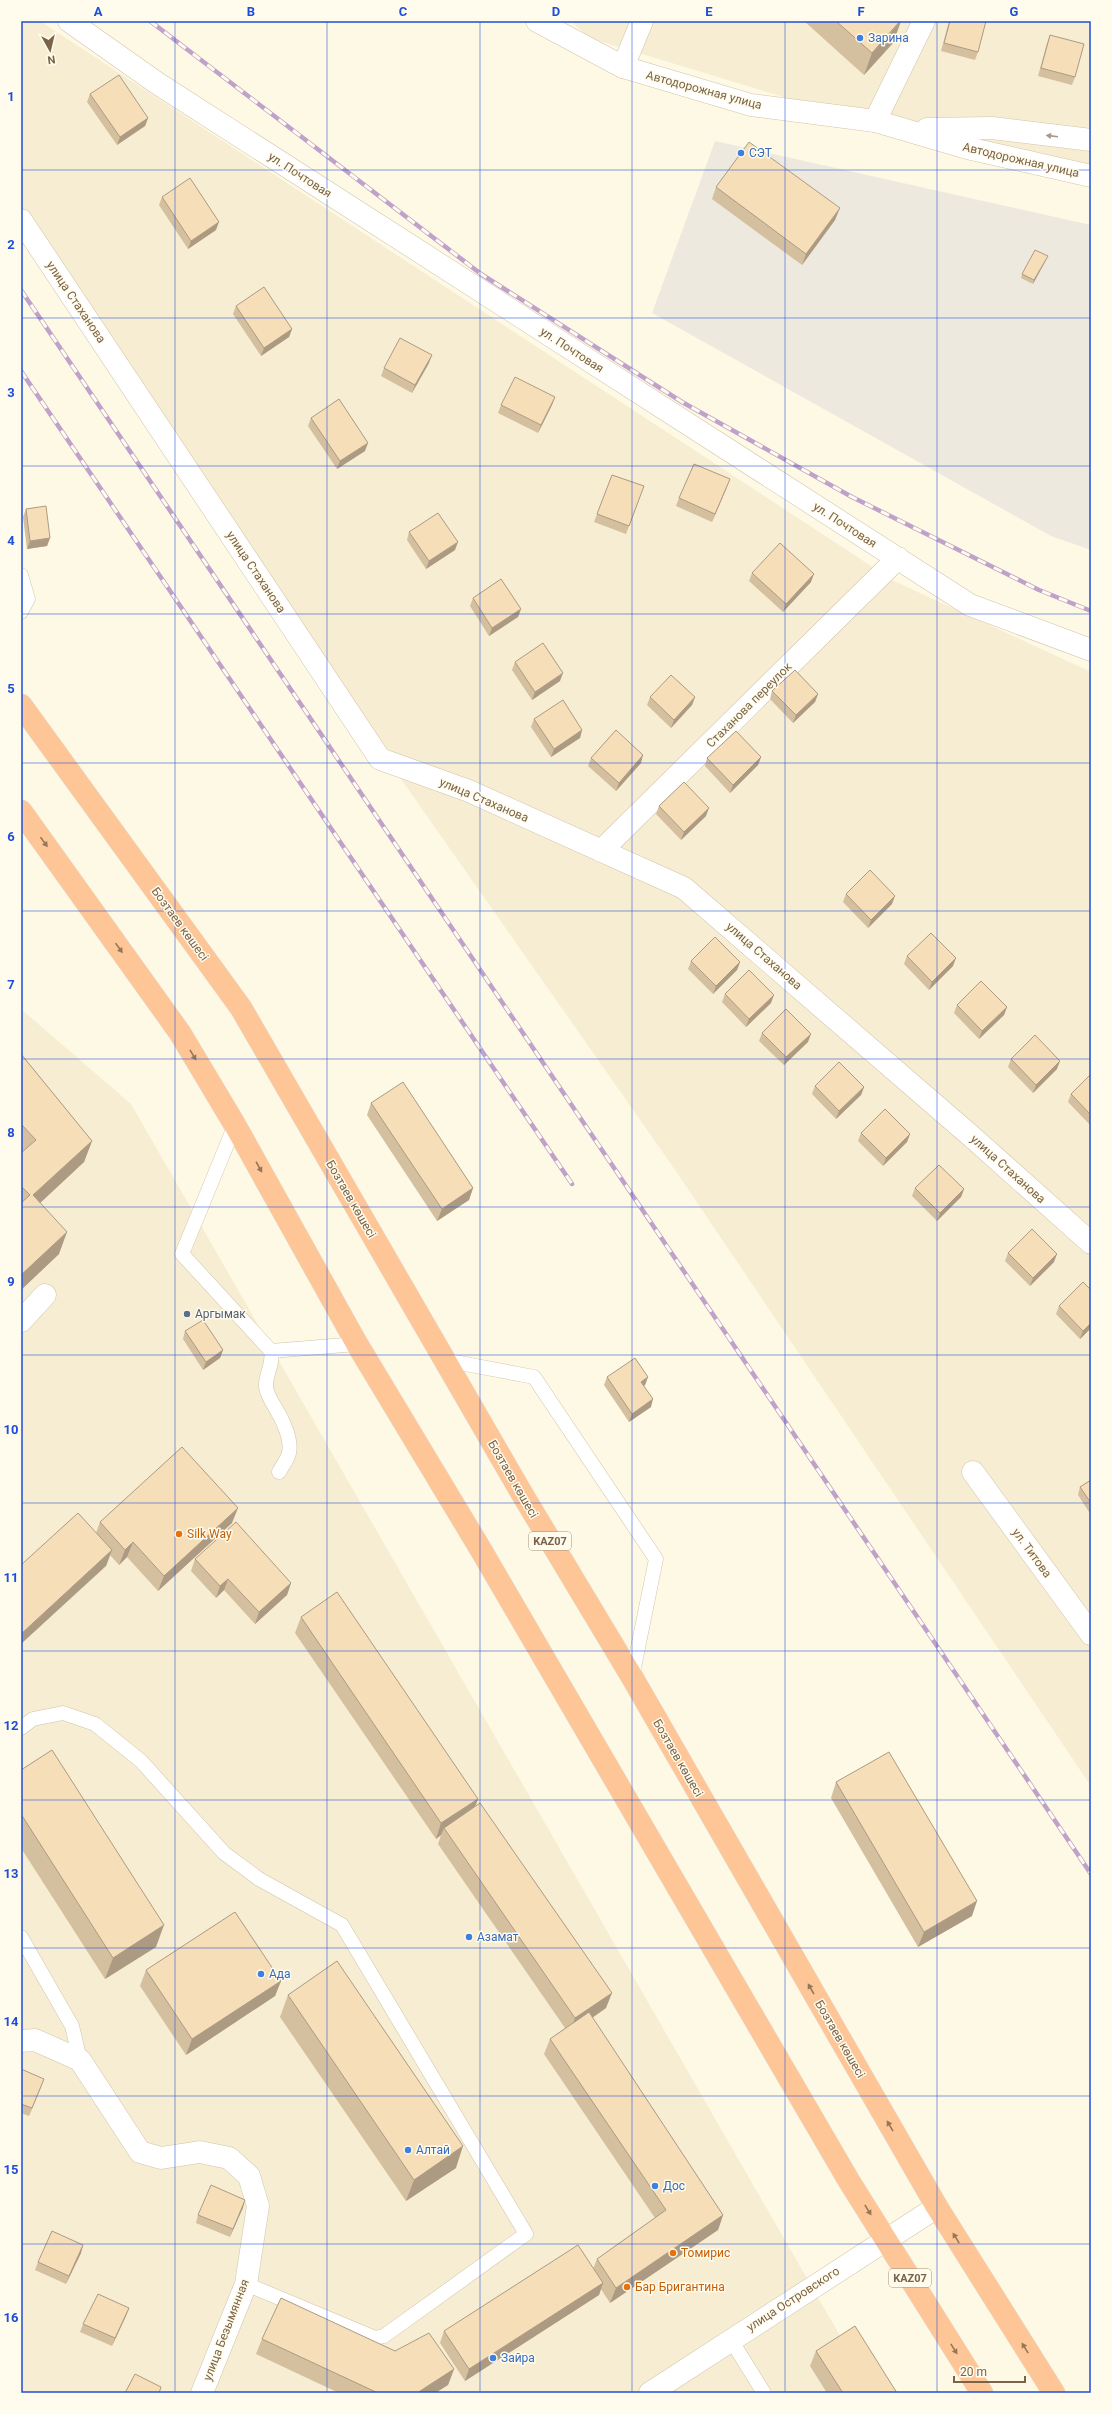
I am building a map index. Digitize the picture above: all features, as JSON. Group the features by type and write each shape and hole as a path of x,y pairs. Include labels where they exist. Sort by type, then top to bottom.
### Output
{"highway":[{"name":"Бозтаев көшесі","path":"21,706 241,1008 444,1360 632,1677 937,2207 1054,2393"},
{"name":"KAZ07","path":"21,810 180,1033 235,1125 357,1344 485,1557 849,2181 982,2393"}],"street":[{"name":"ул. Почтовая","path":"69,21 157,83 970,605 1091,650"},
{"name":"Автодорожная улица","path":"537,21 623,67 751,105 874,121 906,129 967,148 1091,176"},
{"path":"623,67 642,21"},
{"path":"874,121 924,21"},
{"name":"Автодорожная улица","path":"906,129 992,128 1091,140"},
{"name":"улица Стаханова","path":"21,220 380,759 469,792 684,888 971,1136 1091,1243"},
{"name":"Стаханова переулок","path":"601,851 898,558"},
{"path":"21,1321 45,1295"},
{"name":"ул. Титова","path":"973,1472 1091,1634"},
{"path":"21,2040 35,2040 80,2060"},
{"name":"улица Безымянная","path":"80,2060 140,2152 161,2158 200,2152 229,2158 249,2176 258,2206 246,2284 202,2393"},
{"name":"улица Островского","path":"650,2393 937,2207"}],"lane":[{"path":"21,575 28,600 21,612"},
{"path":"235,1125 182,1254 271,1351 272,1363 266,1378 266,1388 269,1398 282,1418 289,1446 289,1454 279,1472"},
{"path":"271,1351 357,1344"},
{"path":"444,1360 534,1377 656,1559 632,1677"},
{"path":"21,1728 33,1719 63,1713 95,1724 141,1761 224,1853 259,1879 342,1925 526,2234 384,2336 375,2338 246,2284"},
{"path":"21,1937 72,2026 80,2060"},
{"path":"731,2340 764,2393"}],"shaded area":[{"path":"21,21 40,21 894,581 1091,672 1091,1786 671,1164 21,237"},
{"path":"571,21 1091,21 1091,180 922,139 589,38"},
{"path":"715,141 1091,225 1091,550 1051,536 652,313"},
{"path":"21,1009 131,1104 873,2393 21,2393"}],"building":[{"path":"836,21 900,21 872,53"},
{"path":"950,21 986,21 978,52 944,43"},
{"path":"1050,35 1084,44 1075,77 1041,68"},
{"path":"119,75 148,118 120,137 90,94"},
{"path":"749,142 840,208 806,254 716,187"},
{"path":"190,178 219,222 191,241 162,197"},
{"path":"1035,250 1048,256 1034,280 1022,274"},
{"path":"264,287 292,329 264,348 236,306"},
{"path":"400,338 432,355 415,385 384,368"},
{"path":"515,377 555,397 541,425 501,405"},
{"path":"339,399 368,443 340,461 311,418"},
{"path":"694,464 730,479 715,514 679,498"},
{"path":"612,475 644,486 629,526 597,514"},
{"path":"46,506 50,538 30,541 26,509"},
{"path":"438,513 458,542 429,561 409,532"},
{"path":"780,543 814,574 786,604 752,573"},
{"path":"501,579 521,609 492,628 473,598"},
{"path":"543,643 563,673 535,692 515,662"},
{"path":"795,670 818,694 796,715 772,691"},
{"path":"671,675 695,697 674,720 650,697"},
{"path":"563,700 582,730 554,749 534,719"},
{"path":"616,730 643,755 619,783 591,758"},
{"path":"736,731 761,757 733,785 707,758"},
{"path":"684,782 709,808 684,832 659,806"},
{"path":"870,870 895,896 871,920 846,894"},
{"path":"931,933 956,958 932,982 907,956"},
{"path":"715,937 740,962 716,986 691,961"},
{"path":"749,970 774,995 749,1019 725,994"},
{"path":"981,981 1007,1007 982,1031 957,1005"},
{"path":"786,1009 811,1034 786,1057 762,1033"},
{"path":"1035,1035 1060,1061 1036,1085 1011,1059"},
{"path":"21,1054 92,1141 33,1195 67,1232 21,1275 21,1203 30,1195 21,1186 21,1153 36,1140 21,1124"},
{"path":"839,1062 864,1087 839,1111 815,1086"},
{"path":"1091,1074 1091,1115 1071,1094"},
{"path":"403,1082 473,1188 442,1209 371,1103"},
{"path":"885,1109 910,1134 886,1158 861,1133"},
{"path":"939,1165 964,1189 940,1213 915,1188"},
{"path":"1032,1229 1057,1254 1033,1278 1008,1253"},
{"path":"1083,1282 1091,1290 1091,1323 1083,1331 1059,1306"},
{"path":"203,1320 223,1350 206,1362 185,1331"},
{"path":"635,1358 648,1377 641,1382 653,1399 632,1414 607,1377"},
{"path":"182,1447 238,1508 164,1576 133,1542 125,1550 100,1522"},
{"path":"1091,1480 1091,1503 1080,1487"},
{"path":"78,1513 112,1550 21,1634 21,1565"},
{"path":"236,1522 291,1583 259,1612 228,1579 220,1586 195,1559"},
{"path":"337,1592 478,1799 441,1823 301,1617"},
{"path":"52,1750 164,1925 113,1958 21,1814 21,1770"},
{"path":"889,1752 977,1901 924,1932 836,1782"},
{"path":"480,1803 612,1993 575,2018 444,1828"},
{"path":"235,1912 281,1981 192,2039 146,1970"},
{"path":"337,1961 463,2146 414,2180 288,1995"},
{"path":"589,2012 723,2215 616,2288 597,2259 666,2210 550,2039"},
{"path":"21,2069 44,2079 32,2108 21,2104"},
{"path":"211,2185 245,2200 233,2229 198,2215"},
{"path":"52,2231 83,2245 69,2276 38,2262"},
{"path":"578,2245 603,2283 469,2369 444,2331"},
{"path":"98,2294 129,2308 115,2338 83,2324"},
{"path":"281,2298 395,2351 429,2333 454,2369 417,2393 378,2393 262,2339"},
{"path":"855,2326 897,2393 843,2393 816,2351"},
{"path":"135,2374 161,2387 159,2393 125,2393"}],"railway":[{"path":"150,21 481,274 682,402 852,497 1039,590 1091,611"},
{"path":"21,290 1091,1874"},
{"path":"21,371 572,1184"}],"place":[{"name":"Зарина","path":"860,38"},
{"name":"СЭТ","path":"741,153"},
{"name":"Аргымак","path":"187,1314"},
{"name":"Silk Way","path":"179,1534"},
{"name":"Азамат","path":"469,1937"},
{"name":"Ада","path":"261,1974"},
{"name":"Алтай","path":"408,2150"},
{"name":"Дос","path":"655,2186"},
{"name":"Томирис","path":"673,2253"},
{"name":"Бар Бригантина","path":"627,2287"},
{"name":"Зайра","path":"493,2358"}]}
